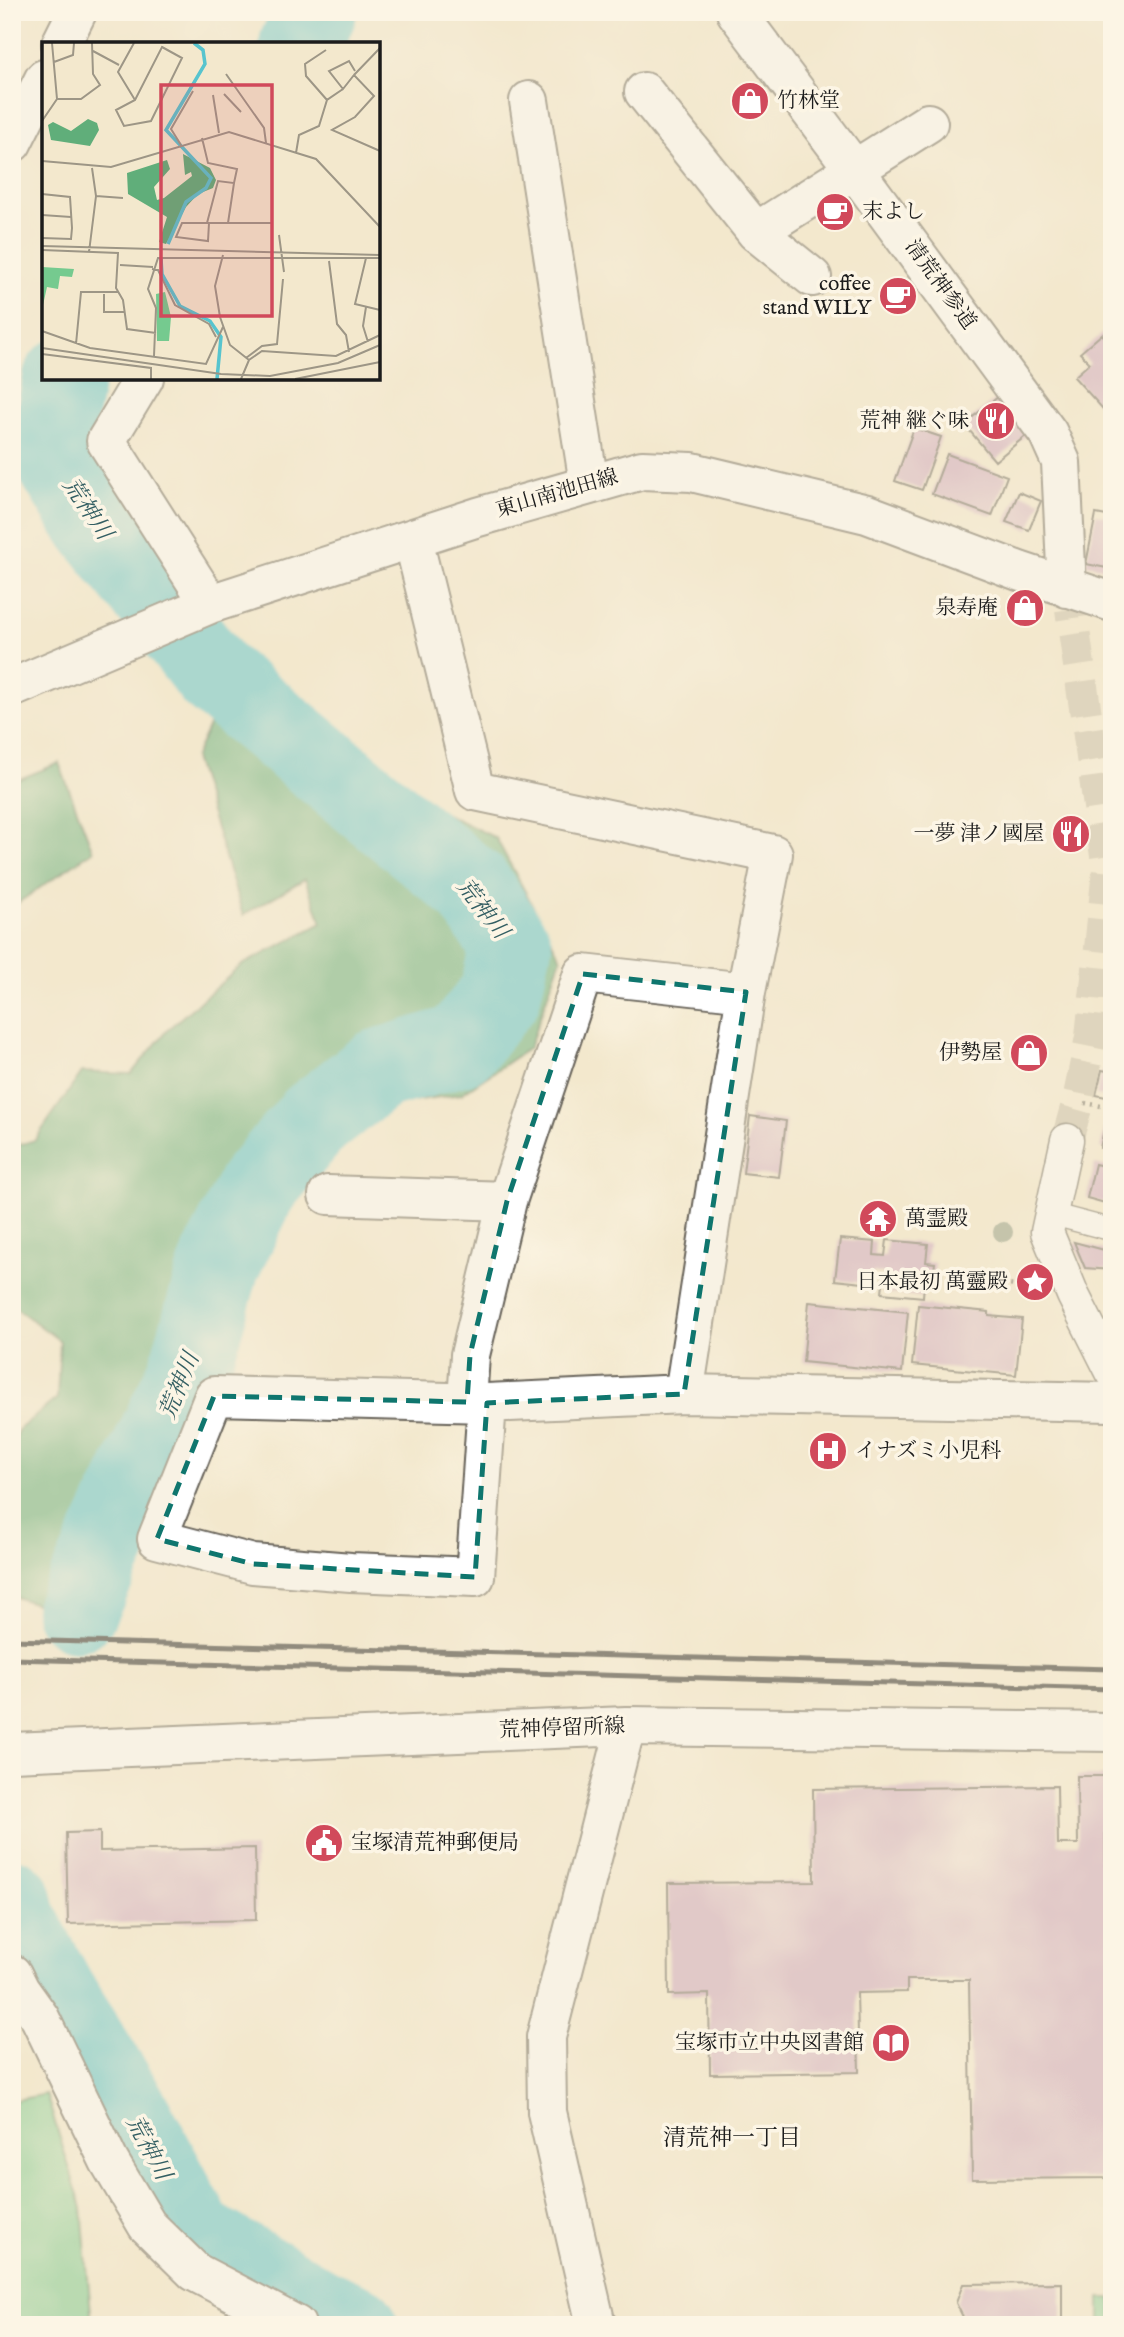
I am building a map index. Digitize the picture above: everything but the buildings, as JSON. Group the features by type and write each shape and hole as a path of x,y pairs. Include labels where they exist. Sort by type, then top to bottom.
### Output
{"street":[{"path":"62,42 77,12"},
{"name":"清荒神参道","path":"736,12 1048,433 1061,462 1067,588"},
{"path":"12,143 42,83"},
{"path":"644,92 756,232 812,277"},
{"path":"529,101 589,484"},
{"path":"756,232 928,122"},
{"path":"143,380 106,441 201,608"},
{"name":"東山南池田線","path":"12,688 201,608 413,539 642,470 692,472 867,514 1112,602"},
{"path":"413,539 475,791 773,854 746,992 684,1394"},
{"path":"746,992 583,974 507,1202 470,1355 477,1402 475,1577 351,1572 253,1564 157,1539 214,1396 477,1402 684,1394 1112,1402"},
{"path":"1067,1140 1047,1232 1073,1295 1112,1372"},
{"path":"328,1195 507,1202"},
{"path":"596,2325 547,2112 546,2037 626,1726"},
{"name":"荒神停留所線","path":"12,1752 626,1726 1112,1732"},
{"path":"12,1973 20,1990 40,2018 109,2161 147,2225 195,2272 296,2325"}],"lane":[{"path":"1051,1214 1112,1230"}],"path":[{"path":"1078,1101 1110,1108"},
{"path":"941,1275 1025,1287"}],"highlighted area":[{"path":"583,974 746,992 684,1394 487,1403 475,1577 253,1564 157,1539 214,1396 467,1402 470,1355 507,1201"}],"green space":[{"path":"222,697 311,719 411,797 496,838 561,958 529,1048 461,1094 377,1106 255,1241 124,1510 54,1610 12,1596 12,1451 18,1430 57,1398 60,1341 12,1305 12,1147 35,1140 82,1072 131,1074 168,1029 242,965 322,923 305,879 243,915 194,758"},
{"path":"59,763 93,851 12,907 12,782"},
{"path":"46,2094 82,2208 92,2325 12,2325 12,2101"},
{"path":"1100,2298 1112,2298 1112,2325 1100,2325"}],"waterway":[{"name":"荒神川","path":"301,42 316,12"},
{"name":"荒神川","path":"64,380 50,451 88,514 214,676 472,887 511,946 500,995 460,1045 378,1070 315,1119 258,1186 219,1266 189,1372 76,1611"},
{"name":"荒神川","path":"12,1899 16,1919 55,1992 133,2119 195,2236 322,2310 357,2325"}],"tunnel":[{"path":"1067,1140 1091,1037 1108,870 1071,609"}],"railway":[{"path":"12,1640 1112,1669"},
{"path":"12,1659 1112,1689"}],"place":[{"name":"竹林堂","path":"750,101"},
{"name":"末よし","path":"835,212"},
{"name":"coffee stand WILY","path":"898,296"},
{"name":"荒神 継ぐ味","path":"996,421"},
{"name":"泉寿庵","path":"1025,608"},
{"name":"一夢 津ノ國屋","path":"1071,834"},
{"name":"伊勢屋","path":"1029,1053"},
{"name":"萬霊殿","path":"878,1219"},
{"name":"日本最初 萬靈殿","path":"1035,1282"},
{"name":"イナズミ小児科","path":"828,1451"},
{"name":"宝塚清荒神郵便局","path":"324,1843"},
{"name":"宝塚市立中央図書館","path":"891,2043"}],"district":[{"name":"清荒神一丁目","path":"732,2138"}]}
